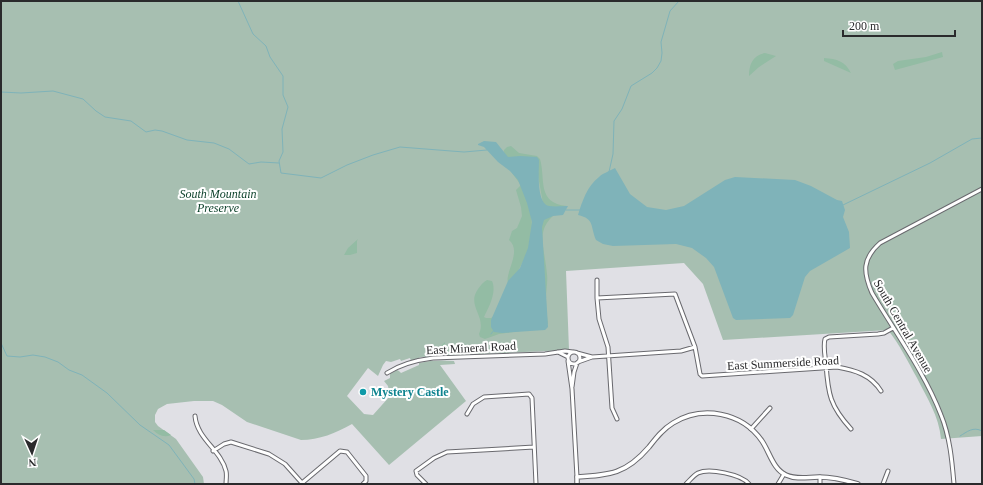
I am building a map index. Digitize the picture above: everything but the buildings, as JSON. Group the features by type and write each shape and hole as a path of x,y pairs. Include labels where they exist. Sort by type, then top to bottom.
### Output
{"street":[{"name":"South Central Avenue","path":"954,484 950,446 942,416 921,374 872,293 866,280 865,267 870,254 880,243 982,189"},
{"path":"597,280 598,319 608,347 612,408 617,419"},
{"path":"597,298 675,294 695,347"},
{"path":"851,429 832,402 827,387 825,339 829,337 878,334 884,333 893,328"},
{"name":"East Mineral Road","path":"388,373 396,367 427,358 545,354 568,351 592,357 681,351 695,347"},
{"name":"East Summerside Road","path":"695,347 700,374 702,376 838,367 863,374 877,384 881,391"},
{"path":"558,352 568,357"},
{"path":"568,357 570,354 575,353 580,358 574,372 572,388"},
{"path":"568,357 572,388 577,484"},
{"name":"East Mineral Road","path":"578,363 592,357"},
{"path":"568,361 572,364 578,363"},
{"path":"467,414 473,404 484,397 531,395 536,484"},
{"path":"751,429 770,408"},
{"path":"577,477 605,475 624,469 638,459 672,423 688,416 707,413 719,414 741,422 751,429 762,440 774,465 784,474 792,478 836,478 858,484"},
{"path":"195,416 196,425 222,462 226,472 226,484"},
{"path":"214,451 224,444 231,442 269,454 286,464 302,484 340,451 344,451 347,452 366,476 366,481 363,484"},
{"path":"426,484 416,471 434,458 447,452 534,447"},
{"path":"686,484 696,474 705,471 739,477 749,484"},
{"path":"883,484 888,471"},
{"path":"778,484 784,474"},
{"path":"820,477 820,484"}],"green space":[{"name":"South Mountain Preserve","path":"1,1 982,1 982,436 941,439 938,423 928,400 904,354 888,330 723,340 703,284 684,263 566,271 569,350 421,357 411,361 410,358 401,361 400,359 391,362 386,361 378,376 368,368 347,396 364,414 373,415 390,396 388,386 384,381 390,378 390,374 397,370 401,373 419,365 419,363 428,361 454,361 455,364 440,365 466,401 389,465 352,424 327,435 314,439 301,440 247,422 222,405 213,401 194,401 167,404 158,409 155,415 155,422 158,426 176,439 203,477 204,484 1,484"},
{"path":"942,52 943,57 895,70 893,64 898,61 926,57"},
{"path":"765,53 776,56 759,67 749,76 752,61 757,56"},
{"path":"824,58 840,61 849,69 851,73 824,61"},
{"path":"511,146 519,153 537,156 540,159 546,195 557,204 567,206 556,213 544,228 543,244 547,277 546,302 548,324 542,328 499,334 485,339 480,337 479,334 481,322 474,301 478,289 487,280 492,281 494,290 493,295 484,317 491,318 500,312 538,241 543,203 536,165 503,156 504,150"},
{"path":"510,170 518,177 531,209 532,227 528,252 509,288 508,278 514,248 509,240 512,231 517,228 522,216 516,190 520,184"},
{"path":"358,239 357,253 344,255 348,248"},
{"path":"445,342 445,351 454,351 454,356 441,354 442,345"},
{"path":"153,430 164,430 171,435 161,436"}],"water":[{"path":"484,141 496,142 508,157 537,157 539,160 540,193 545,204 549,206 568,206 563,215 553,216 544,220 542,227 548,327 545,330 502,333 494,332 491,327 491,320 508,281 520,268 528,248 532,222 527,203 518,180 484,147 478,145"},
{"path":"615,168 630,194 647,207 666,210 684,206 725,180 735,177 795,180 842,201 845,210 843,217 849,232 850,248 810,271 805,277 793,315 790,318 736,320 733,318 714,267 706,258 692,248 676,244 613,246 603,244 596,240 590,221 578,215 583,200 591,185 605,173"}],"waterway":[{"path":"238,1 253,34 266,46 270,57 283,76 283,95 288,107 282,129 283,152 279,161 281,173 321,178 347,165 400,147 464,152 487,150"},
{"path":"609,172 613,154 614,121 622,109 631,86 652,73 661,61 661,42 670,11 679,1"},
{"path":"1,92 21,93 53,91 83,99 105,117 131,121 146,132 155,130 162,131 187,140 214,143 229,149 249,164 261,162 279,163"},
{"path":"843,205 930,163 972,139 982,138"},
{"path":"566,210 581,210"},
{"path":"491,334 494,330"},
{"path":"1,343 7,356 20,357 33,355 45,357 82,375 107,393 140,425 169,445 194,479 195,484"},
{"path":"960,436 973,429 982,431"}],"place":[{"name":"Mystery Castle","path":"363,392"}]}
